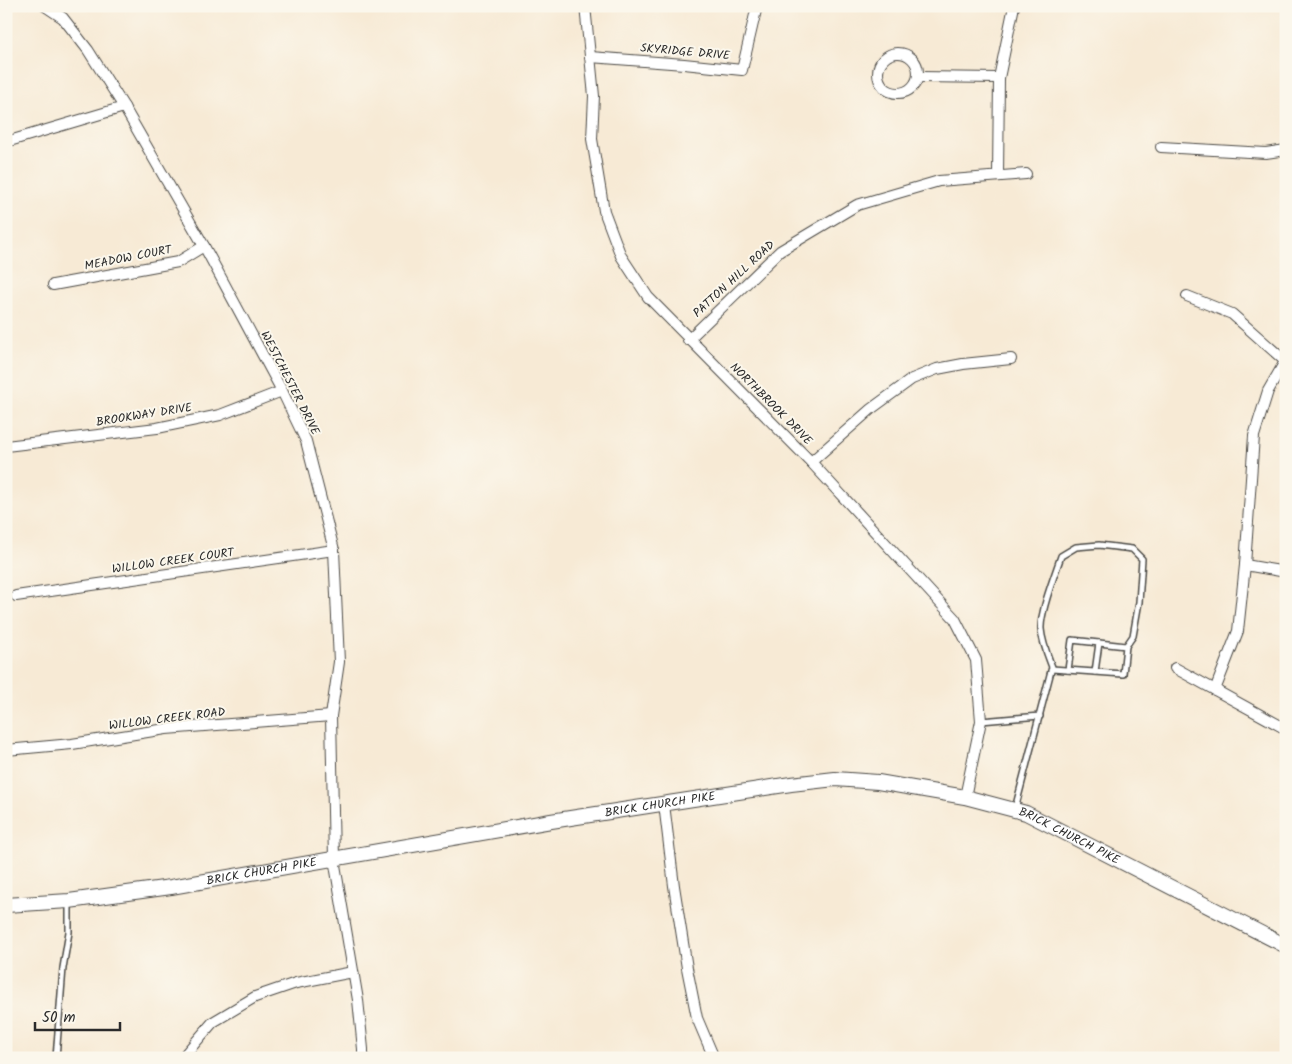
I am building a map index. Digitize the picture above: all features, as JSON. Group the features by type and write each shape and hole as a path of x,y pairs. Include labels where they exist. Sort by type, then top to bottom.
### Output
{"main road":[{"name":"BRICK CHURCH PIKE","path":"6,905 69,901 171,887 540,823 791,784 835,779 878,782 965,797 1026,813 1286,946"}],"street":[{"name":"WESTCHESTER DRIVE","path":"46,6 63,18 88,50 124,107 204,246 282,391 306,441 334,550 339,662 331,716 334,859 358,1000 363,1058"},
{"name":"NORTHBROOK DRIVE","path":"585,6 594,96 592,139 604,211 621,256 648,298 811,462 955,619 976,660 980,721 965,797"},
{"name":"SKYRIDGE DRIVE","path":"590,57 742,70 757,6"},
{"path":"998,176 999,78 1014,6"},
{"path":"902,52 914,59 917,64 918,77 916,83 907,92 894,93 882,86 879,80 879,66 888,55 902,52"},
{"path":"918,77 999,78"},
{"path":"6,142 124,107"},
{"path":"1161,147 1266,153 1286,150"},
{"name":"PATTON HILL ROAD","path":"688,340 780,251 857,205 938,181 1026,174"},
{"name":"MEADOW COURT","path":"53,285 178,262 204,246"},
{"path":"1187,296 1232,314 1285,361 1268,391 1254,436 1245,565 1238,631 1215,690"},
{"path":"811,462 871,409 912,379 937,369 963,364 1011,360"},
{"name":"BROOKWAY DRIVE","path":"6,446 157,428 193,421 220,415 282,391"},
{"name":"WILLOW CREEK COURT","path":"16,596 334,550"},
{"path":"1245,565 1286,572"},
{"path":"1175,668 1286,729"},
{"name":"WILLOW CREEK ROAD","path":"6,750 72,744 166,729 331,716"},
{"path":"664,804 686,968 697,1018 714,1058"},
{"path":"182,1058 213,1022 255,997 296,983 353,972"}],"lane":[{"path":"1015,810 1052,669 1044,648 1041,627 1044,608 1061,556 1076,547 1099,545 1132,549 1142,559 1139,602 1133,636 1126,646 1123,674 1052,669"},
{"path":"1068,670 1072,640 1126,646"},
{"path":"1095,672 1099,643"},
{"path":"980,721 1040,716"},
{"path":"56,1058 63,968 69,932 69,901"}]}
